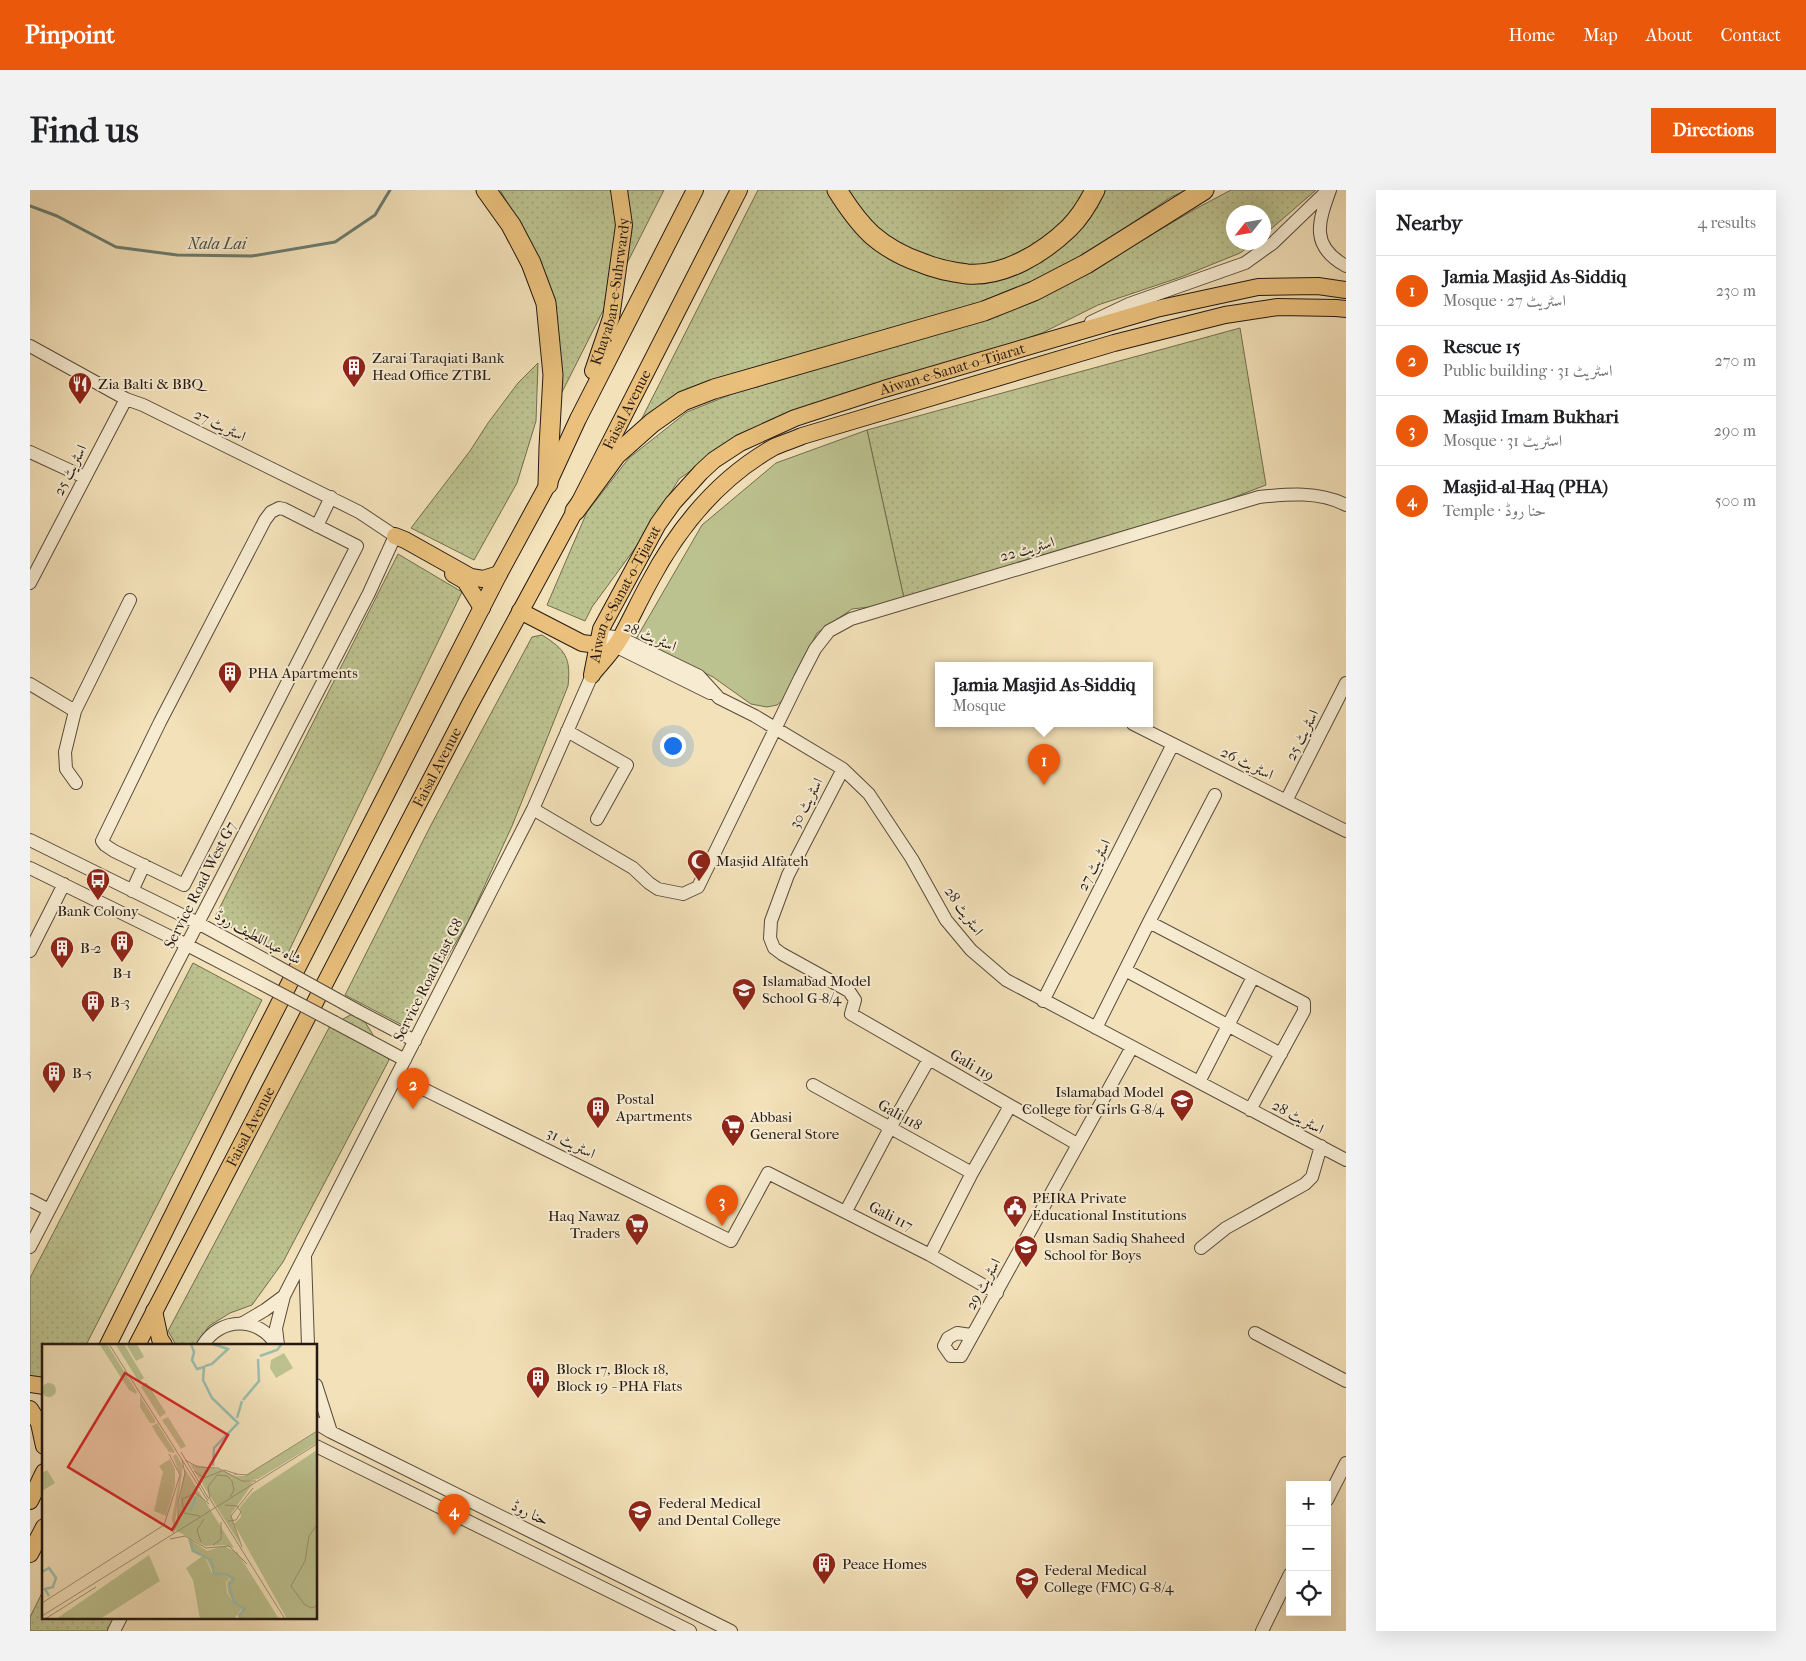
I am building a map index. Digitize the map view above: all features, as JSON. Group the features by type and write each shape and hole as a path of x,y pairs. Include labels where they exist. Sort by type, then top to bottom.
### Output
{"highway":[{"path":"837,190 847,206 872,235 900,255 933,268 967,274 982,274 1003,269 1045,248 1070,227 1082,213 1095,190"},
{"path":"576,510 616,455 652,423 683,401 714,388 984,311 1034,291 1086,264 1204,190"},
{"path":"491,196 511,225 531,263 546,303 553,376 548,484"}],"main road":[{"name":"Faisal Avenue","path":"108,1344 244,1072 499,574 548,484 578,418 695,190"},
{"name":"Faisal Avenue","path":"138,1344 520,611 576,510 739,190"},
{"name":"Khayaban-e-Suhrwardy","path":"578,418 611,318 624,225 620,192"},
{"name":"Aiwan-e-Sanat-o-Tijarat","path":"592,675 601,629 658,524 673,503 714,460 740,443 812,412 1156,308 1221,293 1258,287 1318,286 1346,290"},
{"path":"1221,293 1225,315"},
{"name":"Aiwan-e-Sanat-o-Tijarat","path":"592,675 618,642 649,582 673,543 717,489 775,447 802,436 1114,343 1225,315 1278,307 1336,308 1346,310"},
{"path":"395,536 471,576 483,579 499,574"},
{"path":"395,536 404,545 465,581 482,608"},
{"path":"632,573 649,582"},
{"path":"520,611 582,643 590,645 599,640"},
{"path":"154,1311 160,1339 163,1344"},
{"path":"30,1409 39,1424 42,1437"},
{"path":"30,1501 42,1476"},
{"path":"30,1554 42,1531"}],"street":[{"path":"1329,190 1321,218 1320,234 1323,246 1328,254 1346,266"},
{"path":"1057,339 1129,304 1245,263 1273,242 1329,190"},
{"name":"اسٹریٹ 27","path":"30,346 126,399 143,405 331,497 359,512 395,536"},
{"name":"اسٹریٹ 25","path":"30,583 126,399"},
{"path":"30,452 84,477"},
{"name":"اسٹریٹ 22","path":"533,810 633,868 649,883 658,888 683,894 698,886 815,649 829,631 851,619 1259,497 1285,494 1312,495 1346,505"},
{"path":"317,526 331,497"},
{"path":"284,509 317,526 357,546 184,885 114,851 102,841 160,722 271,512 284,509"},
{"name":"Service Road West G7","path":"30,1248 369,593 395,536"},
{"path":"76,783 66,769 65,752 75,710 130,600"},
{"path":"599,640 618,642"},
{"name":"اسٹریٹ 28","path":"618,642 699,676 718,698 755,716 843,768 869,794 912,859 946,920 971,950 1006,980 1346,1160"},
{"name":"Service Road East G8","path":"284,1296 533,810 592,675"},
{"name":"اسٹریٹ 25","path":"1286,801 1346,683"},
{"path":"30,684 75,710"},
{"name":"اسٹریٹ 26","path":"1139,727 1346,831"},
{"path":"567,731 627,765 598,819"},
{"name":"اسٹریٹ 27","path":"1043,1001 1173,744"},
{"name":"اسٹریٹ 30","path":"843,768 788,875 771,921 770,938 774,948 782,954 849,991 855,1000 851,1014"},
{"path":"1096,1028 1215,795"},
{"name":"شاہ عبداللطیف روڈ","path":"30,840 198,923 415,1041"},
{"path":"132,891 144,865"},
{"path":"30,868 188,945 405,1060"},
{"path":"30,951 64,884"},
{"path":"1149,922 1304,1003 1305,1006 1281,1054 1250,1110"},
{"path":"1125,970 1281,1054"},
{"path":"1198,1082 1253,977"},
{"name":"Gali 119","path":"851,1014 1078,1144"},
{"name":"اسٹریٹ 29","path":"971,1335 957,1333 948,1338 944,1346 950,1356 961,1356 1132,1047"},
{"path":"846,1211 929,1059"},
{"name":"اسٹریٹ 31","path":"397,1076 731,1241 768,1173"},
{"name":"Gali 118","path":"813,1085 972,1173"},
{"path":"930,1255 972,1173 1010,1106"},
{"path":"1201,1248 1226,1228 1305,1184 1312,1177 1320,1146"},
{"name":"Gali 117","path":"768,1173 930,1255 997,1293"},
{"path":"30,1200 50,1210"},
{"path":"305,1255 308,1344"},
{"path":"243,1323 284,1296"},
{"path":"277,1344 276,1328 284,1296"},
{"path":"204,1344 208,1337 220,1328 236,1323 255,1327 266,1333 276,1344"},
{"path":"1259,1335 1346,1381"},
{"path":"318,1391 331,1432"},
{"name":"حنا روڈ","path":"318,1424 730,1631"},
{"path":"318,1447 690,1631"},
{"path":"1331,1492 1346,1463"},
{"path":"1262,1631 1286,1582"},
{"path":"643,1608 652,1592"},
{"path":"114,1631 120,1618"}],"green space":[{"path":"500,190 664,190 557,402 557,328 539,258"},
{"path":"758,190 1187,190 1171,197 1088,253 999,298 823,350 713,379 662,405 639,424"},
{"path":"1231,190 1316,190 1271,229 1271,205 1226,205 1226,250 1244,250 1240,253 1181,277 1098,305 1042,333 733,441 679,479 644,536 592,607 585,621 547,605 587,512 629,458 687,412 752,386 1062,287"},
{"path":"1240,328 1266,485 1206,508 905,603 867,430"},
{"path":"538,363 536,421 517,483 474,560 411,528 470,451 518,383"},
{"path":"867,430 905,603 852,609 817,633 782,701 777,705 767,707 751,704 713,677 636,639 702,525 776,463"},
{"path":"398,554 462,592 287,955 214,919"},
{"path":"542,635 562,650 569,668 568,686 512,826 468,922 406,1027 345,995 431,825 532,637"},
{"path":"193,963 262,1000 87,1344 42,1344 42,1381 30,1378 30,1278"},
{"path":"358,1011 389,1060 283,1262 252,1305 230,1313 209,1326 197,1344 175,1344 168,1331 330,1026"},
{"path":"42,1593 42,1618 116,1618 109,1631 30,1631 30,1617"}],"waterway":[{"name":"Nala Lai","path":"30,206 57,216 116,247 177,255 252,256 335,242 375,215 390,190"}],"place":[{"name":"Zarai Taraqiati Bank Head Office ZTBL","path":"354,388"},
{"name":"Zia Balti & BBQ","path":"80,405"},
{"name":"PHA Apartments","path":"230,694"},
{"name":"Jamia Masjid As-Siddiq","path":"1044,785"},
{"name":"Masjid Alfateh","path":"699,882"},
{"name":"Bank Colony","path":"98,901"},
{"name":"B-1","path":"122,963"},
{"name":"B-2","path":"62,969"},
{"name":"Islamabad Model School G-8/4","path":"744,1011"},
{"name":"B-3","path":"93,1023"},
{"name":"B-5","path":"54,1094"},
{"name":"Rescue 15","path":"413,1109"},
{"name":"Islamabad Model College for Girls G-8/4","path":"1182,1122"},
{"name":"Postal Apartments","path":"598,1129"},
{"name":"Abbasi General Store","path":"733,1147"},
{"name":"Masjid Imam Bukhari","path":"722,1226"},
{"name":"PEIRA Private Educational Institutions","path":"1015,1228"},
{"name":"Haq Nawaz Traders","path":"637,1246"},
{"name":"Usman Sadiq Shaheed School for Boys","path":"1026,1268"},
{"name":"Block 17, Block 18, Block 19 - PHA Flats","path":"538,1399"},
{"name":"Federal Medical and Dental College","path":"640,1533"},
{"name":"Masjid-al-Haq (PHA)","path":"454,1535"},
{"name":"Peace Homes","path":"824,1585"},
{"name":"Federal Medical College (FMC) G-8/4","path":"1027,1600"}]}
